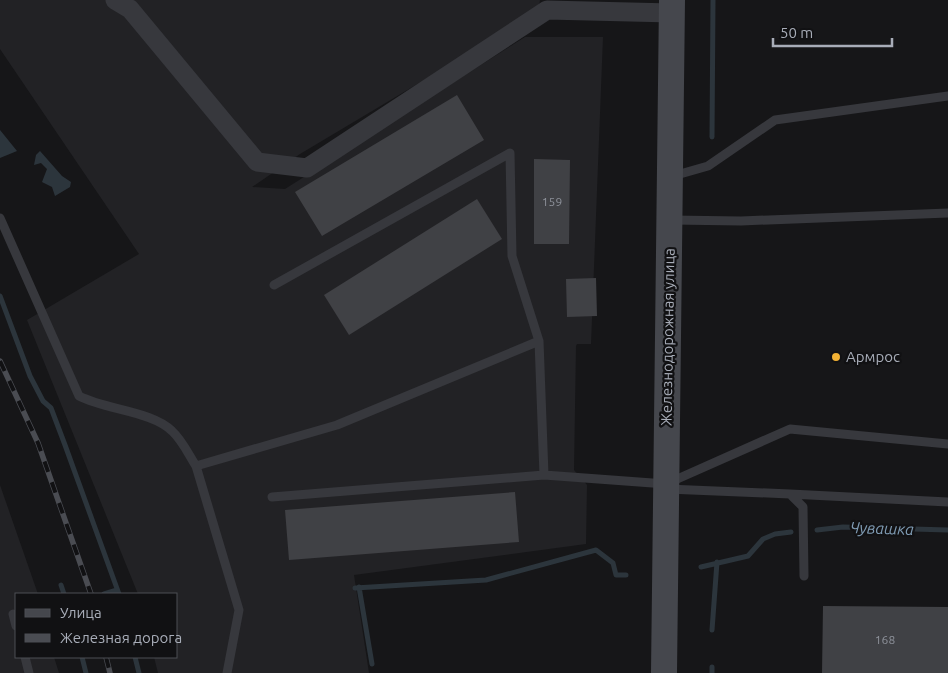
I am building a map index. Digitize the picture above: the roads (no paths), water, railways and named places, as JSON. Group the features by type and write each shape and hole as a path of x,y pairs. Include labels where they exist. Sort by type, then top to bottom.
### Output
{"main road":[{"name":"Железнодорожная улица","path":"664,673 672,6"}],"street":[{"path":"115,0 130,9 257,162 307,168 547,10 672,6"}],"lane":[{"path":"670,177 708,166 775,120 948,96"},
{"path":"274,285 510,153 512,256 539,341 544,475"},
{"path":"670,220 741,221 948,213"},
{"path":"0,218 79,396 94,404 142,415 172,430 196,466 239,610 227,673"},
{"path":"196,466 337,425 539,341"},
{"path":"667,486 790,429 948,444"},
{"path":"272,497 544,475 667,486 948,502"},
{"path":"790,494 804,507 804,576"},
{"path":"13,614 15,622"},
{"path":"25,658 29,673"}],"waterway":[{"path":"712,137 713,0"},
{"path":"0,296 30,376 43,401 51,408 119,593"},
{"name":"Чувашка","path":"817,530 843,527 948,530"},
{"name":"Чувашка","path":"701,567 748,556 763,539 775,534 791,532"},
{"path":"355,588 486,580 596,550 613,563 616,575 626,575"},
{"path":"712,630 717,562"},
{"path":"61,585 64,593"},
{"path":"359,587 372,664"},
{"path":"107,593 117,590"},
{"path":"82,658 86,673"},
{"path":"135,658 139,673"},
{"path":"712,667 712,673"}],"railway":[{"path":"0,361 38,443 91,593"},
{"path":"106,658 110,673"}],"place":[{"name":"Армрос","path":"836,357"}]}
